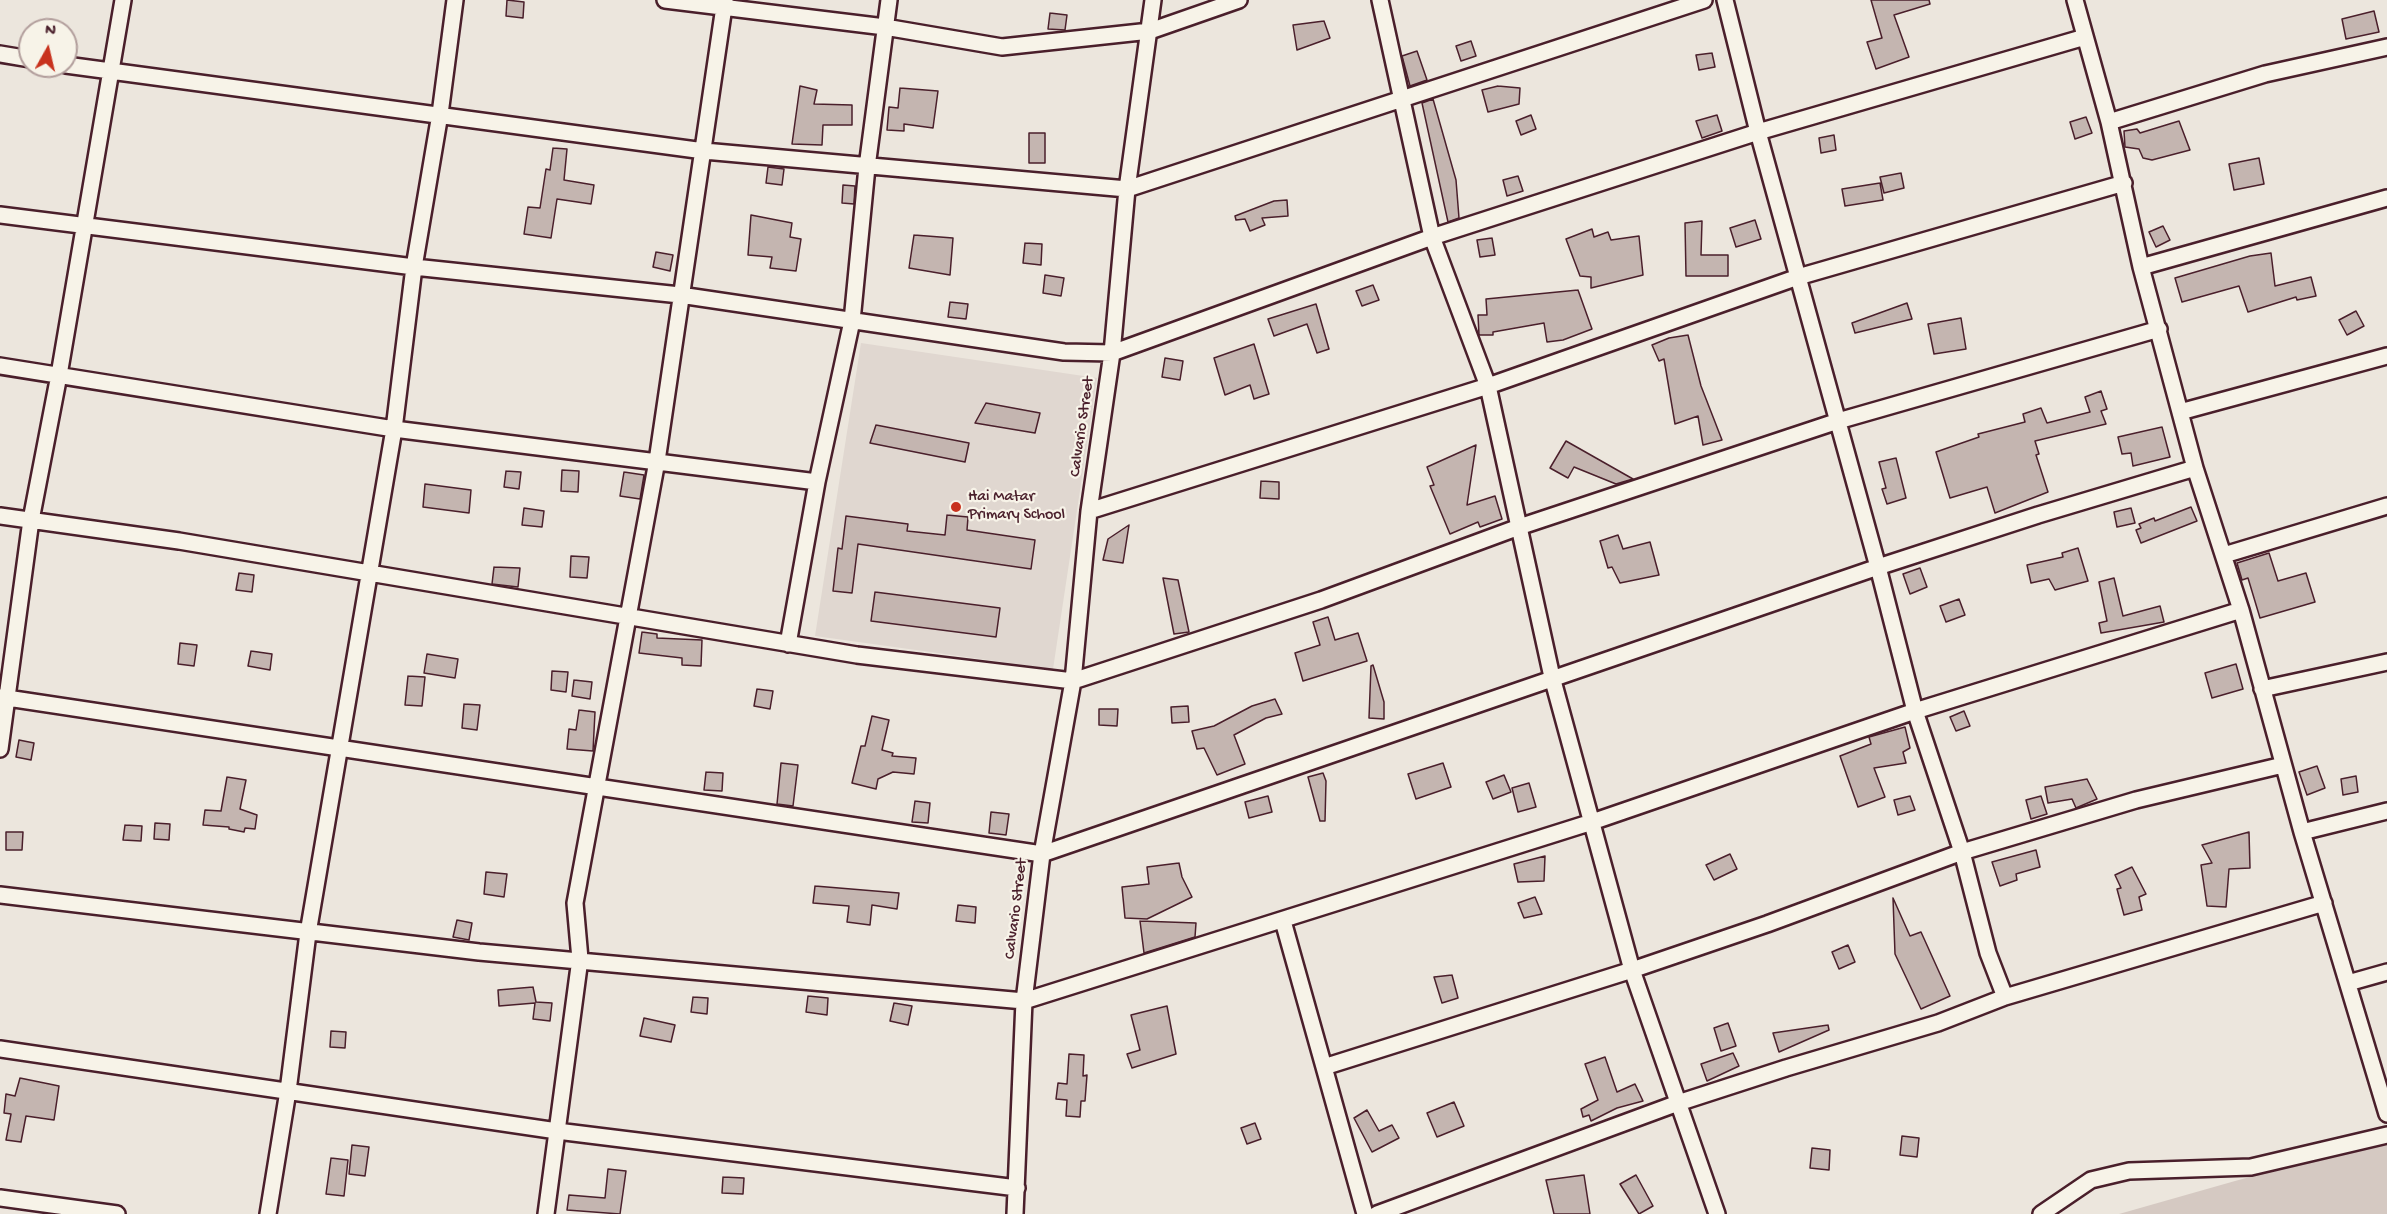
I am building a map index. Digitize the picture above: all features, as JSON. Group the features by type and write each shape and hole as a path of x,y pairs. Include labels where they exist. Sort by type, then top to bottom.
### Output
{"street":[{"path":"0,749 3,697 31,520 59,375 123,0"},
{"path":"268,1214 288,1091 308,933 394,429 414,267 440,114 455,0"},
{"path":"665,0 724,4 885,27 1002,47 1150,31 1239,0"},
{"path":"788,644 817,482 852,321 867,167 889,0"},
{"name":"Calvario Street","path":"1015,1214 1024,1001 1042,854 1073,681 1089,511 1112,353 1127,189 1153,0"},
{"path":"1380,0 1432,237 1488,386 1552,677 1632,970 1717,1214"},
{"path":"78,67 704,151 1127,189 1704,0"},
{"path":"1725,0 1758,132 1878,567 1915,711 1962,852 1989,953 2005,997"},
{"path":"2075,0 2109,122 2142,267 2195,468 2241,610 2302,832 2387,1114"},
{"path":"546,1214 580,959 575,903 594,788 629,618 657,461 724,4"},
{"path":"0,215 414,267 680,295 1064,352 1112,353 1432,237 1758,132 2085,37"},
{"path":"2109,122 2265,74 2387,47"},
{"path":"0,54 18,57"},
{"path":"1089,511 1488,386 1798,277 2124,183"},
{"path":"2142,267 2387,198"},
{"path":"0,516 179,541 788,644 1073,681 1321,600 1519,527 1838,421 2159,329"},
{"path":"2180,412 2387,356"},
{"path":"0,366 394,429 817,482"},
{"path":"3,697 1042,854 1552,677 1878,567 2038,514 2195,468"},
{"path":"2223,555 2387,506"},
{"path":"0,895 479,952 580,959 1024,1001 1592,822 1915,711 2241,610"},
{"path":"2262,689 2387,662"},
{"path":"1324,1067 1632,970 1767,924 1962,852 2136,800 2283,765"},
{"path":"2302,832 2387,811"},
{"path":"1377,1214 1678,1103 1938,1023 2005,997 2324,903"},
{"path":"1283,921 1365,1214"},
{"path":"2348,983 2387,972"},
{"path":"0,1049 557,1131 1017,1188"},
{"path":"2042,1214 2059,1199 2091,1180 2128,1171 2251,1167 2387,1135"},
{"path":"0,1198 117,1214"}],"shaded area":[{"name":"Hai Matar Primary School","path":"861,343 1097,378 1053,669 815,636"},
{"path":"2387,1140 2387,1214 2119,1214 2235,1181"}],"building":[{"path":"507,0 524,2 523,18 506,16"},
{"path":"1871,0 1929,0 1930,4 1894,15 1909,57 1876,69 1867,42 1882,38"},
{"path":"2374,11 2379,32 2346,39 2342,19"},
{"path":"1050,13 1067,15 1065,30 1048,29"},
{"path":"1324,21 1330,38 1297,50 1293,25"},
{"path":"1471,41 1476,56 1461,61 1456,46"},
{"path":"1417,51 1427,80 1410,86 1402,56"},
{"path":"1712,53 1715,67 1699,70 1696,55"},
{"path":"800,86 817,90 814,104 852,105 852,125 823,125 822,145 792,144"},
{"path":"1498,86 1520,88 1519,104 1488,112 1482,90"},
{"path":"900,88 938,91 933,128 904,124 904,131 887,130 889,107 898,108"},
{"path":"1433,99 1456,180 1459,218 1448,222 1422,103"},
{"path":"1531,115 1536,129 1521,135 1516,121"},
{"path":"1717,115 1722,131 1702,138 1696,121"},
{"path":"2086,117 2092,133 2075,139 2070,122"},
{"path":"2179,121 2190,150 2152,160 2143,158 2139,149 2125,147 2124,131 2137,129 2140,133"},
{"path":"1029,133 1045,133 1045,163 1029,163"},
{"path":"1834,135 1836,150 1821,153 1819,138"},
{"path":"553,148 567,149 564,180 594,185 591,204 557,199 551,238 524,234 528,207 540,208 546,169 550,170"},
{"path":"2259,158 2264,184 2234,190 2229,164"},
{"path":"768,167 784,169 782,185 766,183"},
{"path":"1901,173 1904,188 1884,193 1880,177"},
{"path":"1518,176 1523,191 1507,196 1503,180"},
{"path":"1880,183 1883,200 1845,206 1842,189"},
{"path":"843,185 855,186 854,204 842,203"},
{"path":"1287,200 1288,216 1262,218 1265,225 1250,231 1245,219 1236,220 1235,216 1274,201"},
{"path":"751,215 792,223 790,237 801,239 796,271 770,268 772,257 748,255"},
{"path":"1755,220 1761,239 1736,247 1730,228"},
{"path":"1702,221 1701,255 1728,255 1728,276 1686,276 1685,223"},
{"path":"2163,226 2170,240 2156,247 2149,232"},
{"path":"1592,229 1594,237 1608,232 1611,240 1639,236 1643,275 1591,288 1591,277 1580,276 1566,239"},
{"path":"914,235 953,238 950,275 909,268"},
{"path":"1492,238 1495,255 1480,257 1477,240"},
{"path":"1025,243 1042,244 1041,265 1023,263"},
{"path":"656,252 673,255 670,271 653,267"},
{"path":"2271,253 2275,286 2311,277 2316,296 2297,300 2296,297 2248,312 2239,286 2182,302 2175,278 2250,256"},
{"path":"1045,275 1064,278 1061,296 1043,293"},
{"path":"1373,285 1379,300 1362,306 1356,291"},
{"path":"1578,290 1592,329 1563,340 1547,342 1544,323 1493,332 1493,335 1479,335 1478,315 1487,315 1486,299"},
{"path":"950,302 968,304 966,319 948,317"},
{"path":"1907,303 1912,319 1855,333 1852,323"},
{"path":"1316,304 1329,349 1317,353 1307,324 1274,336 1268,319"},
{"path":"2356,311 2364,326 2347,335 2339,320"},
{"path":"1961,318 1966,349 1934,354 1928,324"},
{"path":"1688,335 1701,386 1722,440 1703,445 1698,416 1675,424 1664,359 1659,361 1652,345 1669,338"},
{"path":"1254,344 1269,394 1254,399 1250,385 1225,395 1214,358"},
{"path":"1165,358 1183,361 1180,380 1162,377"},
{"path":"2101,391 2107,409 2101,411 2106,424 2035,441 2039,454 2036,455 2048,492 1995,513 1987,487 1950,498 1936,452 1979,437 1978,434 2025,422 2023,414 2041,408 2047,423 2090,412 2085,397"},
{"path":"986,403 1040,413 1035,433 975,423"},
{"path":"876,425 969,443 965,462 870,443"},
{"path":"2162,427 2170,457 2133,466 2131,453 2122,454 2118,437"},
{"path":"1566,441 1633,479 1616,484 1574,467 1568,478 1550,468"},
{"path":"1476,445 1467,505 1495,496 1502,519 1480,527 1478,522 1450,534 1430,486 1434,485 1427,467"},
{"path":"1896,458 1906,498 1887,504 1882,489 1886,488 1879,462"},
{"path":"562,470 579,471 578,492 561,491"},
{"path":"506,471 521,472 519,489 504,487"},
{"path":"624,472 644,475 640,499 620,496"},
{"path":"1261,481 1279,482 1279,499 1260,498"},
{"path":"425,484 471,490 469,513 423,507"},
{"path":"2191,507 2197,521 2141,543 2136,530 2141,528 2139,524 2154,518 2155,521"},
{"path":"524,508 544,511 542,527 522,525"},
{"path":"2131,508 2135,523 2117,527 2114,512"},
{"path":"947,515 968,517 967,530 1035,540 1031,569 858,544 852,593 833,591 838,548 842,549 846,516 908,524 907,531 945,535"},
{"path":"1129,525 1123,563 1103,560 1108,539"},
{"path":"1618,535 1623,549 1650,542 1659,575 1620,583 1612,567 1608,568 1600,541"},
{"path":"2078,548 2088,581 2055,590 2049,579 2031,583 2027,565 2063,557 2062,553"},
{"path":"2269,553 2278,581 2306,573 2315,602 2260,618 2248,578 2242,580 2237,563"},
{"path":"571,556 589,557 587,578 570,577"},
{"path":"494,567 520,568 518,587 492,584"},
{"path":"1920,568 1927,587 1910,594 1903,574"},
{"path":"239,573 254,575 252,592 236,590"},
{"path":"1163,578 1178,580 1189,632 1174,634"},
{"path":"2114,578 2123,616 2160,606 2164,622 2101,633 2099,623 2107,621 2099,582"},
{"path":"875,592 1000,608 996,637 871,621"},
{"path":"1959,599 1965,615 1946,622 1940,606"},
{"path":"1328,617 1335,640 1358,633 1367,661 1303,681 1295,653 1320,645 1313,622"},
{"path":"642,632 657,634 657,638 702,640 701,666 682,665 682,658 639,653"},
{"path":"180,643 197,645 194,666 178,664"},
{"path":"251,651 272,654 270,670 248,666"},
{"path":"427,654 458,659 455,678 424,673"},
{"path":"2236,664 2243,689 2212,698 2205,673"},
{"path":"1373,665 1384,702 1384,719 1369,718 1371,666"},
{"path":"552,671 568,672 566,692 551,690"},
{"path":"408,676 425,677 422,706 405,705"},
{"path":"574,680 592,682 590,699 572,696"},
{"path":"757,689 773,691 770,709 754,706"},
{"path":"1275,699 1282,714 1266,718 1234,735 1245,764 1217,775 1204,748 1197,749 1192,731 1214,726 1252,706"},
{"path":"464,704 480,705 477,730 462,728"},
{"path":"1188,706 1189,722 1172,723 1171,707"},
{"path":"1099,709 1118,709 1117,726 1099,725"},
{"path":"579,710 595,712 593,751 567,749 569,729 576,730"},
{"path":"1964,711 1970,726 1956,731 1950,717"},
{"path":"872,716 889,720 882,750 893,753 892,756 916,758 914,774 893,772 878,779 876,789 852,783 861,746 865,746"},
{"path":"1905,727 1910,748 1903,752 1906,763 1874,768 1885,797 1858,807 1840,756 1871,744 1869,737"},
{"path":"19,740 34,743 31,760 16,757"},
{"path":"781,763 798,765 793,806 777,804"},
{"path":"1443,763 1451,787 1416,799 1408,774"},
{"path":"2317,766 2325,788 2307,795 2299,772"},
{"path":"706,772 723,773 722,791 704,790"},
{"path":"1323,773 1326,781 1325,821 1320,821 1308,777"},
{"path":"1504,775 1511,792 1493,799 1486,782"},
{"path":"2356,776 2358,792 2343,795 2341,779"},
{"path":"227,777 246,780 240,809 257,815 255,829 245,828 244,832 229,829 229,827 203,825 205,810 221,811"},
{"path":"2087,779 2097,799 2076,808 2072,799 2048,803 2045,787"},
{"path":"1529,783 1536,807 1518,812 1512,788"},
{"path":"1268,796 1272,812 1249,818 1245,802"},
{"path":"1910,796 1915,810 1898,815 1894,800"},
{"path":"2041,796 2047,814 2031,819 2026,800"},
{"path":"915,801 930,803 928,823 912,822"},
{"path":"991,812 1009,814 1006,835 989,833"},
{"path":"155,823 170,824 169,840 154,839"},
{"path":"125,825 142,826 141,841 123,840"},
{"path":"6,832 23,832 22,850 6,850"},
{"path":"2249,832 2250,868 2229,869 2226,907 2207,906 2201,865 2212,863 2202,845"},
{"path":"2036,850 2040,867 2016,874 2017,880 2000,886 1992,862"},
{"path":"1730,854 1737,869 1714,880 1706,865"},
{"path":"1545,856 1544,881 1518,882 1514,864"},
{"path":"1179,863 1182,877 1192,897 1147,919 1125,918 1122,887 1149,884 1147,867"},
{"path":"2132,867 2146,894 2139,897 2142,910 2124,915 2117,889 2121,888 2115,875"},
{"path":"486,872 507,874 504,897 484,894"},
{"path":"815,886 899,893 897,909 872,905 870,925 847,922 849,906 813,903"},
{"path":"1535,897 1542,914 1524,918 1518,903"},
{"path":"1893,898 1910,936 1921,932 1950,996 1921,1009 1895,954"},
{"path":"958,905 976,907 975,923 956,921"},
{"path":"457,920 472,923 469,940 453,937"},
{"path":"1140,921 1196,923 1195,937 1144,953"},
{"path":"1848,945 1855,962 1839,969 1832,952"},
{"path":"1452,975 1458,998 1442,1003 1434,977"},
{"path":"533,987 536,1002 552,1003 550,1021 533,1019 535,1003 499,1006 498,990"},
{"path":"808,996 828,998 827,1015 806,1012"},
{"path":"693,997 708,998 707,1014 691,1012"},
{"path":"894,1003 912,1006 908,1025 890,1021"},
{"path":"1167,1006 1176,1054 1132,1068 1127,1054 1140,1050 1131,1015"},
{"path":"644,1018 675,1025 671,1042 640,1036"},
{"path":"1728,1023 1736,1046 1721,1051 1714,1028"},
{"path":"1828,1025 1829,1030 1779,1052 1773,1033"},
{"path":"331,1031 346,1032 345,1048 330,1047"},
{"path":"1733,1053 1739,1066 1707,1081 1701,1064"},
{"path":"1069,1054 1084,1055 1083,1076 1087,1075 1085,1101 1081,1101 1080,1117 1066,1116 1067,1100 1056,1099 1058,1083 1067,1084"},
{"path":"1605,1057 1617,1092 1635,1084 1643,1101 1617,1108 1591,1121 1589,1115 1583,1117 1581,1109 1598,1100 1585,1064"},
{"path":"20,1078 59,1086 54,1120 26,1116 21,1142 6,1140 11,1114 4,1113 6,1094 15,1096"},
{"path":"1454,1102 1464,1126 1437,1137 1427,1113"},
{"path":"1367,1110 1379,1131 1392,1125 1399,1138 1372,1152 1354,1118"},
{"path":"1255,1123 1261,1139 1247,1144 1241,1128"},
{"path":"1902,1136 1919,1138 1917,1157 1900,1155"},
{"path":"352,1145 369,1147 365,1176 349,1174"},
{"path":"1812,1148 1830,1150 1829,1170 1810,1168"},
{"path":"331,1158 348,1160 344,1196 326,1194"},
{"path":"608,1169 626,1171 620,1214 567,1210 569,1195 605,1198"},
{"path":"1584,1175 1590,1214 1554,1214 1546,1180"},
{"path":"1636,1175 1653,1206 1639,1214 1620,1184"},
{"path":"723,1177 744,1178 743,1194 722,1193"}],"place":[{"name":"Hai Matar Primary School","path":"956,507"}]}
